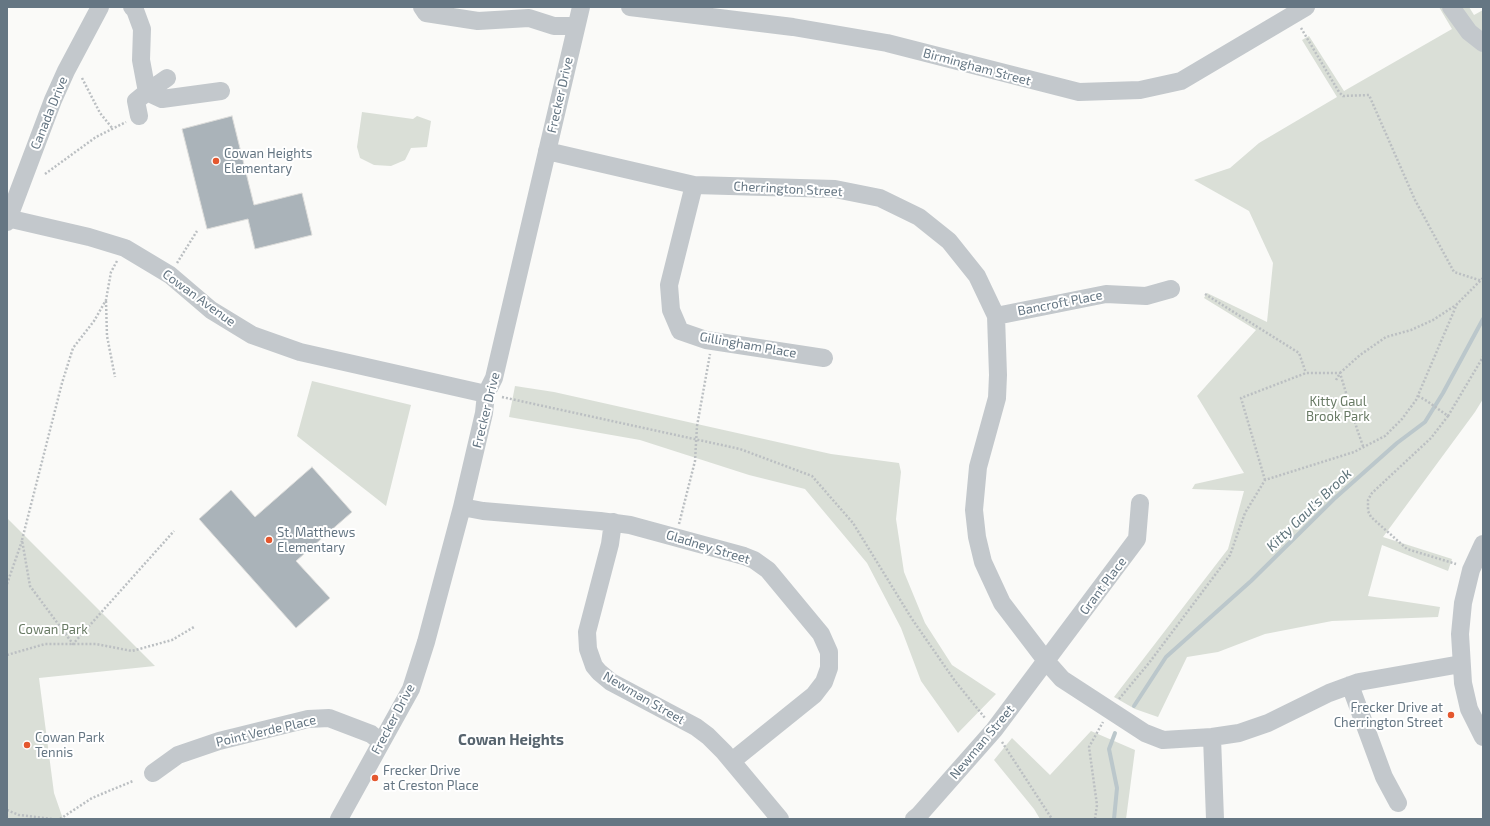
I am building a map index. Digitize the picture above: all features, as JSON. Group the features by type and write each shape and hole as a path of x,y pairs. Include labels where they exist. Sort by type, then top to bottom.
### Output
{"street":[{"name":"Canada Drive","path":"7,220 53,100 66,71 100,7"},
{"path":"132,7 135,10 142,29 141,60 147,92"},
{"path":"422,7 426,13 478,21 529,18 554,26 576,26"},
{"name":"Frecker Drive","path":"339,819 411,689 428,634 462,507 484,413 494,396 494,378 581,7"},
{"name":"Birmingham Street","path":"630,7 793,27 887,43 1079,92 1140,90 1181,81 1306,7"},
{"path":"1451,7 1469,32 1483,43"},
{"path":"139,116 136,101 167,78"},
{"path":"147,92 162,99 221,92"},
{"name":"Cherrington Street","path":"547,151 694,185 835,189 880,198 919,217 949,241 976,276 996,316 998,375 997,398 978,467 974,510 977,537 983,562 1002,603 1046,662 1062,679 1146,733 1163,740 1212,737 1240,733 1259,727 1329,693 1350,685 1378,678 1462,664"},
{"name":"Gillingham Place","path":"694,185 669,284 671,310 680,331 706,340 824,358"},
{"name":"Cowan Avenue","path":"7,220 89,237 125,248 170,275 211,310 259,338 300,352 494,396"},
{"name":"Bancroft Place","path":"996,316 1106,294 1146,296 1171,288"},
{"name":"Grant Place","path":"1046,662 1137,539 1140,503"},
{"name":"Gladney Street","path":"462,507 483,511 613,522 630,525 754,560 773,576 824,639 829,652 830,660 827,675 820,689 732,761"},
{"name":"Newman Street","path":"613,522 610,544 587,632 588,649 592,662 599,672 611,682 702,732 719,745 780,819"},
{"path":"1483,544 1471,570 1463,603 1460,634 1463,683 1469,709 1483,737"},
{"name":"Newman Street","path":"919,818 994,730 1046,662"},
{"path":"1350,685 1384,776 1398,803"},
{"name":"Point Verde Place","path":"153,773 178,755 220,741 308,719 329,718 371,734 381,742"},
{"path":"1212,737 1215,819"}],"path":[{"path":"1300,26 1339,92 1343,96 1369,95 1415,200 1454,272 1482,280"},
{"path":"82,78 100,113 113,129"},
{"path":"45,174 96,137 139,116"},
{"path":"176,264 197,231"},
{"path":"115,377 107,336 106,300 110,272 117,261"},
{"path":"1336,380 1340,373 1360,354 1386,337 1411,330 1433,320 1457,304 1482,280"},
{"path":"1204,294 1300,353 1306,373"},
{"path":"7,584 22,540 62,383 73,348 94,321 106,300"},
{"path":"1118,701 1149,664 1230,555 1245,513 1265,480 1354,452 1363,446 1385,436 1402,419 1418,396 1457,304"},
{"path":"679,524 695,461 696,438 711,348"},
{"path":"1456,564 1408,549 1371,517 1367,507 1368,500 1372,493 1431,438 1448,416 1483,357"},
{"path":"1265,480 1241,398 1306,373 1340,373"},
{"path":"1340,373 1363,446"},
{"path":"494,396 696,438 740,449 812,476 853,523 912,619 955,680 987,721"},
{"path":"1418,396 1448,416"},
{"path":"73,644 174,531"},
{"path":"22,540 30,586 73,644"},
{"path":"7,655 45,644 96,644 132,651 172,640 194,627"},
{"path":"1095,819 1097,806 1089,747 1103,722"},
{"path":"1001,740 1052,819"},
{"path":"60,819 92,798 133,781"},
{"path":"7,810 19,815 52,819"}],"green space":[{"name":"Kitty Gaul Brook Park","path":"1439,7 1469,7 1474,15 1483,10 1483,399 1383,537 1452,559 1448,571 1382,545 1368,596 1440,607 1438,617 1332,621 1265,634 1218,652 1187,657 1158,717 1135,709 1114,697 1228,549 1244,491 1192,489 1195,484 1244,473 1197,396 1256,330 1204,298 1207,293 1267,322 1273,263 1249,211 1194,180 1230,168 1259,143 1337,97 1302,40 1309,36 1344,91 1452,29"},
{"path":"362,112 413,119 417,116 431,121 427,147 411,148 405,160 391,166 374,165 360,158 357,147"},
{"path":"312,381 411,405 386,506 297,436"},
{"path":"515,386 554,392 831,454 899,463 901,472 896,519 904,572 925,623 952,665 996,694 958,733 921,681 901,628 867,563 805,489 749,475 640,440 509,417"},
{"name":"Cowan Park","path":"7,518 155,666 39,678 54,793 63,819 7,819"},
{"path":"1091,731 1135,750 1126,819 1040,819 1034,809 994,760 1012,738 1050,775"}],"building":[{"name":"Cowan Heights Elementary","path":"232,116 254,205 302,193 312,235 255,249 248,219 207,229 182,129"},
{"name":"St. Matthews Elementary","path":"312,467 352,512 296,561 330,598 296,628 199,519 231,490 255,517"}],"waterway":[{"name":"Kitty Gaul's Brook","path":"1134,706 1166,657 1251,581 1334,499 1397,443 1425,422 1443,393 1483,319"},
{"name":"Kitty Gaul's Brook","path":"1114,819 1117,788 1109,749 1115,733"}],"place":[{"name":"Cowan Heights Elementary","path":"216,161"},
{"name":"St. Matthews Elementary","path":"269,540"},
{"name":"Frecker Drive at Cherrington Street","path":"1451,715"},
{"name":"Cowan Park Tennis","path":"27,745"},
{"name":"Frecker Drive at Creston Place","path":"375,778"}],"district":[{"name":"Cowan Heights","path":"511,740"}]}
